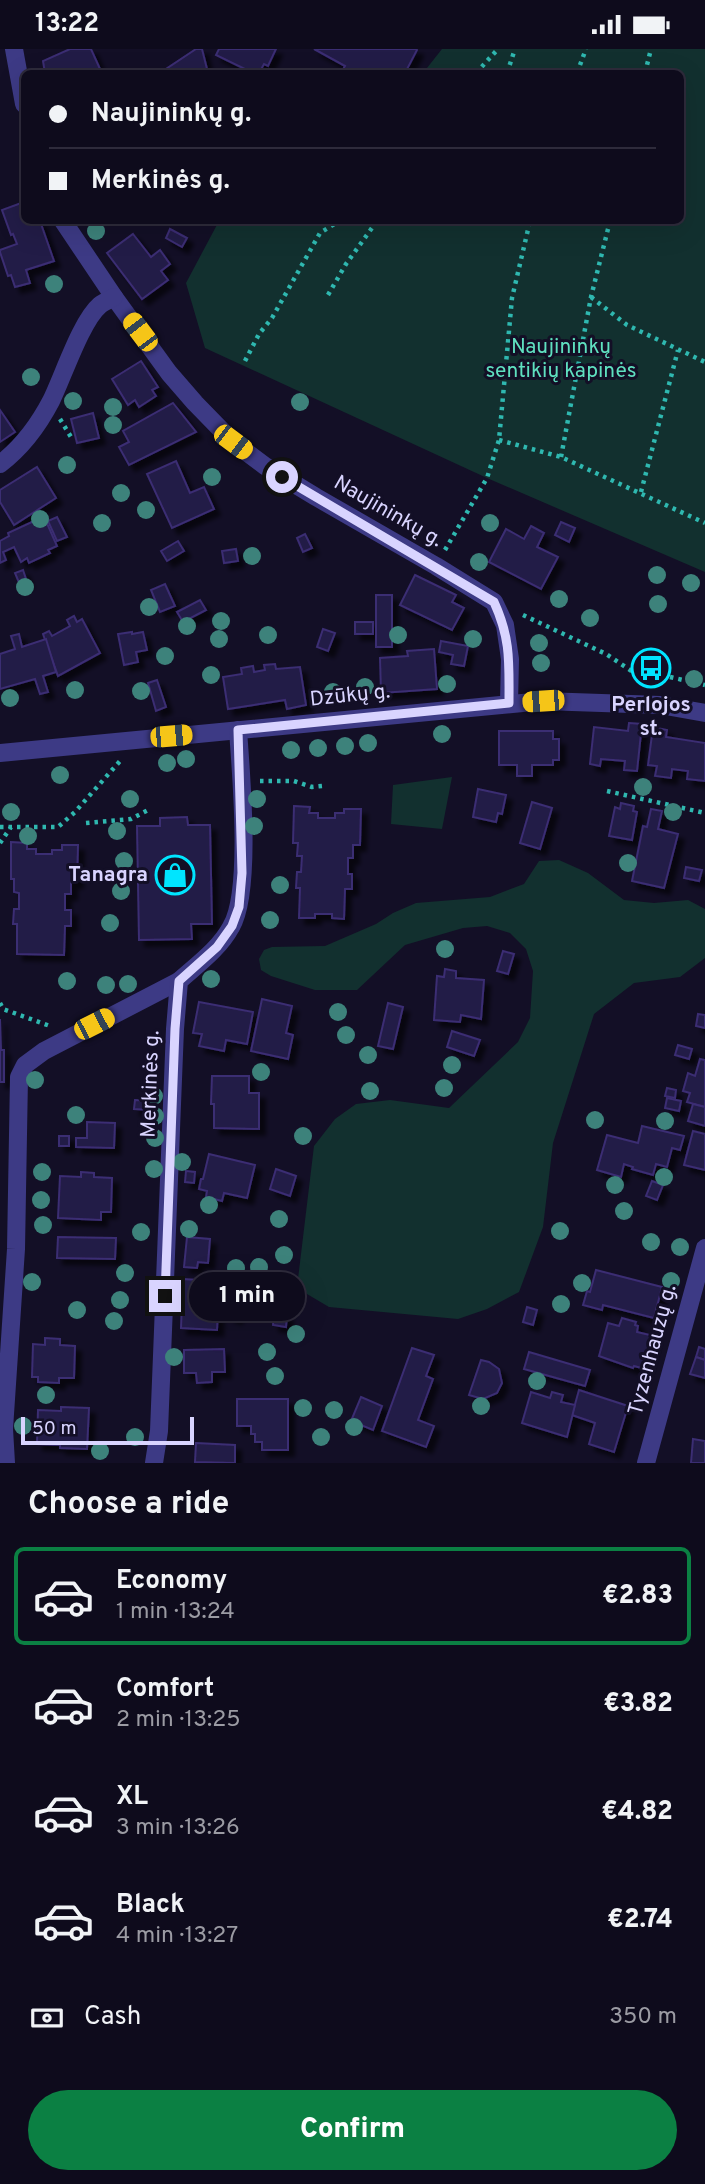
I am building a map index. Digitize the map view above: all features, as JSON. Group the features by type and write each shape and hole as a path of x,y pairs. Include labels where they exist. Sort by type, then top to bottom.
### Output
{"street":[{"path":"14,49 21,88"},
{"name":"Naujininkų g.","path":"65,224 169,373 233,442 265,466 494,602"},
{"path":"0,464 19,447 50,403 83,330 98,306 114,297"},
{"path":"494,602 505,625 510,659 509,703"},
{"name":"Dzūkų g.","path":"0,753 543,701 660,705 705,713"},
{"path":"6,1463 4,1429 16,1249 19,1077 25,1065 44,1051 179,981 217,947 232,926 239,907 242,873 238,730"},
{"name":"Merkinės g.","path":"154,1463 159,1431 179,981"},
{"name":"Tyzenhauzų g.","path":"646,1463 705,1248"}],"path":[{"path":"479,70 498,49"},
{"path":"508,70 513,49"},
{"path":"578,70 586,49"},
{"path":"646,70 651,49"},
{"path":"245,362 320,233 334,224"},
{"path":"328,295 375,224"},
{"path":"436,566 487,478 499,440 512,298 529,224"},
{"path":"561,457 591,297 609,224"},
{"path":"591,297 627,325 705,362"},
{"path":"641,492 677,350"},
{"path":"499,440 561,457 705,523"},
{"path":"494,602 606,654 633,672 662,675 705,685"},
{"path":"0,827 58,827 119,763 126,741"},
{"path":"241,781 294,781 312,787 322,786"},
{"path":"607,790 705,813"},
{"path":"86,823 131,819 150,809"},
{"path":"0,843 11,827"},
{"path":"0,1003 3,1009 74,1035"}],"green space":[{"name":"Naujininkų sentikių kapinės","path":"442,49 705,49 705,572 487,478 205,348 186,283 217,224 684,224 684,70 425,70"},
{"path":"452,777 442,829 391,824 393,785"},
{"path":"559,860 588,873 624,900 654,903 688,900 705,909 705,958 680,977 634,983 594,1014 553,1143 543,1227 519,1292 487,1309 458,1319 329,1307 307,1294 298,1279 314,1146 335,1119 356,1104 390,1100 449,1108 518,1042 530,1018 533,971 526,949 510,933 487,926 463,928 405,945 357,990 315,990 271,976 261,970 259,959 264,950 272,947 325,946 416,903 490,897 524,884 539,861"}],"building":[{"path":"70,49 91,49 100,69 44,70 43,61"},
{"path":"196,49 202,49 207,70 168,70"},
{"path":"219,49 276,49 268,66 264,64 261,70 247,70 216,55"},
{"path":"314,49 417,50 407,70 343,70 345,66"},
{"path":"21,203 21,224 41,224 54,261 26,270 30,283 15,287 11,275 8,276 0,250 17,244 2,210"},
{"path":"170,229 187,238 182,247 166,238"},
{"path":"133,234 151,257 160,250 170,264 161,271 168,280 142,299 107,253"},
{"path":"141,361 158,387 152,390 156,396 139,407 135,400 128,405 112,379"},
{"path":"173,403 196,432 129,465 119,447 129,442 123,431"},
{"path":"0,410 15,432 0,442"},
{"path":"93,413 99,438 77,443 71,419"},
{"path":"176,461 190,493 204,487 214,509 172,528 147,474"},
{"path":"37,467 56,498 14,525 0,502 0,490"},
{"path":"57,517 67,537 57,541 48,521"},
{"path":"34,521 36,525 46,521 57,546 48,550 50,553 29,563 27,558 21,562 14,547 3,552 6,560 0,563 0,541 9,536 8,533"},
{"path":"561,522 575,528 569,542 555,535"},
{"path":"531,526 544,533 537,547 558,557 541,589 489,562 506,529 524,539"},
{"path":"305,534 312,548 303,552 297,538"},
{"path":"178,541 184,551 167,561 161,551"},
{"path":"236,549 238,561 224,563 222,551"},
{"path":"23,570 27,582 20,585 15,573"},
{"path":"415,575 456,595 452,602 464,608 452,630 400,605"},
{"path":"165,584 175,606 160,612 151,590"},
{"path":"376,595 392,595 392,647 376,647"},
{"path":"200,600 206,610 183,622 177,612"},
{"path":"74,616 77,622 82,619 100,653 58,676 43,634 49,631 52,636 70,626 67,620"},
{"path":"355,622 373,622 373,634 355,634"},
{"path":"323,629 335,633 328,651 317,647"},
{"path":"143,632 147,650 136,652 138,662 124,665 118,634"},
{"path":"19,634 22,647 46,639 56,672 43,676 48,692 40,694 35,679 0,689 0,654 15,649 11,636"},
{"path":"441,641 468,646 464,666 451,664 453,655 439,652"},
{"path":"434,649 437,689 381,693 380,658 408,656 407,651"},
{"path":"275,664 276,669 300,667 306,705 287,709 285,700 228,709 223,677 242,674 241,668 253,666 254,672 265,670 264,665"},
{"path":"157,680 166,707 156,711 148,683"},
{"path":"629,723 642,724 637,771 624,770 625,761 601,759 600,766 590,764 594,727 628,731"},
{"path":"657,728 667,730 666,737 705,743 705,781 687,779 688,771 672,769 671,778 655,776 657,766 648,765 652,735 655,735"},
{"path":"499,731 553,731 553,739 559,739 559,760 553,760 553,765 532,765 532,776 517,776 517,765 499,765"},
{"path":"478,789 506,795 502,814 498,813 496,822 473,817"},
{"path":"532,802 552,808 540,849 520,843"},
{"path":"621,803 634,806 633,811 637,812 632,840 609,836 615,807 620,809"},
{"path":"294,806 310,807 309,813 318,813 318,818 335,818 335,813 344,813 344,809 361,809 360,845 353,845 353,858 348,858 352,889 345,889 344,919 332,918 332,914 299,918 300,888 296,888 302,856 297,856 298,843 293,843"},
{"path":"651,809 662,811 658,829 678,834 664,888 632,881 643,826 647,827"},
{"name":"Tanagra","path":"187,817 188,825 210,825 212,924 191,924 192,939 139,940 137,826 160,826 160,818"},
{"path":"11,842 27,843 27,849 36,849 36,854 52,854 52,850 62,850 62,845 78,845 77,882 71,882 71,894 65,894 65,910 71,910 71,926 65,926 64,955 17,954 17,924 13,924 14,909 19,909 19,893 14,892 14,879 11,879"},
{"path":"686,867 702,870 699,881 684,878"},
{"path":"503,951 514,954 508,974 497,971"},
{"path":"445,969 456,971 456,978 484,980 481,1019 461,1015 460,1022 434,1020 437,976 444,977"},
{"path":"262,999 292,1006 286,1033 293,1035 288,1059 251,1051"},
{"path":"199,1002 253,1012 247,1044 226,1040 224,1051 199,1046 202,1034 193,1033"},
{"path":"388,1003 403,1007 393,1049 378,1046"},
{"path":"698,1014 705,1015 705,1028 696,1026"},
{"path":"0,1019 1,1050 4,1050 4,1082 0,1082"},
{"path":"452,1031 480,1040 474,1056 447,1047"},
{"path":"678,1045 692,1049 689,1059 675,1055"},
{"path":"700,1059 705,1060 705,1107 687,1102 690,1093 683,1091 688,1073 695,1076"},
{"path":"212,1076 249,1076 249,1093 259,1093 259,1129 214,1128"},
{"path":"667,1088 676,1090 675,1098 665,1096"},
{"path":"667,1098 681,1101 679,1111 665,1108"},
{"path":"135,1100 151,1101 150,1110 134,1109"},
{"path":"693,1104 705,1107 705,1126 688,1121"},
{"path":"87,1122 115,1123 114,1148 76,1147 76,1138 87,1138"},
{"path":"642,1126 684,1136 680,1150 672,1148 667,1167 656,1164 653,1175 624,1164 621,1177 597,1170 607,1135 638,1143"},
{"path":"693,1131 705,1134 705,1170 684,1165"},
{"path":"59,1136 69,1136 69,1146 59,1146"},
{"path":"209,1154 255,1165 247,1198 224,1193 222,1201 206,1197 207,1191 199,1189"},
{"path":"276,1169 296,1176 290,1196 270,1189"},
{"path":"186,1171 195,1172 194,1183 185,1182"},
{"path":"81,1172 94,1173 94,1177 112,1178 111,1212 101,1212 101,1220 58,1218 60,1176 81,1177"},
{"path":"652,1181 663,1185 657,1200 646,1196"},
{"path":"58,1237 116,1238 115,1259 57,1258"},
{"path":"187,1237 210,1239 208,1263 198,1262 197,1268 184,1267"},
{"path":"596,1270 662,1287 654,1318 603,1305 602,1310 583,1305"},
{"path":"183,1279 215,1281 214,1291 219,1291 217,1330 181,1328"},
{"path":"230,1286 244,1290 241,1300 227,1296"},
{"path":"233,1298 241,1300 236,1318 229,1316"},
{"path":"527,1307 537,1310 533,1325 523,1322"},
{"path":"274,1313 287,1315 286,1327 273,1325"},
{"path":"622,1318 636,1322 637,1332 654,1336 645,1369 633,1368 599,1356 608,1323 619,1326"},
{"path":"45,1338 60,1339 60,1345 75,1346 74,1378 59,1378 59,1383 38,1382 38,1377 32,1377 33,1344 45,1345"},
{"path":"699,1347 705,1349 705,1360 696,1357"},
{"path":"412,1348 434,1355 426,1376 433,1379 418,1420 434,1426 426,1447 382,1431"},
{"path":"224,1349 225,1372 212,1372 212,1382 197,1383 196,1373 184,1373 184,1350"},
{"path":"529,1352 590,1370 585,1386 524,1369"},
{"path":"696,1357 705,1360 705,1378 690,1374"},
{"path":"481,1360 499,1369 502,1383 497,1393 483,1399 469,1395"},
{"path":"579,1390 628,1406 614,1452 589,1444 595,1423 572,1415"},
{"path":"531,1392 550,1398 552,1392 563,1395 561,1402 575,1405 567,1437 522,1423"},
{"path":"361,1397 382,1406 373,1430 351,1421"},
{"path":"237,1399 288,1399 288,1450 262,1450 262,1442 255,1442 255,1434 251,1434 251,1426 237,1426"},
{"path":"61,1407 89,1408 87,1449 37,1444 38,1410 61,1411"},
{"path":"693,1439 705,1441 705,1463 691,1463"},
{"path":"196,1443 235,1445 235,1463 195,1462"}],"place":[{"name":"Perlojos st.","path":"651,668"},
{"name":"Tanagra","path":"175,875"}],"route":[{"path":"165,1296 179,981 217,947 232,926 239,907 242,873 238,730 509,703 510,659 505,625 494,602 282,477"}]}
